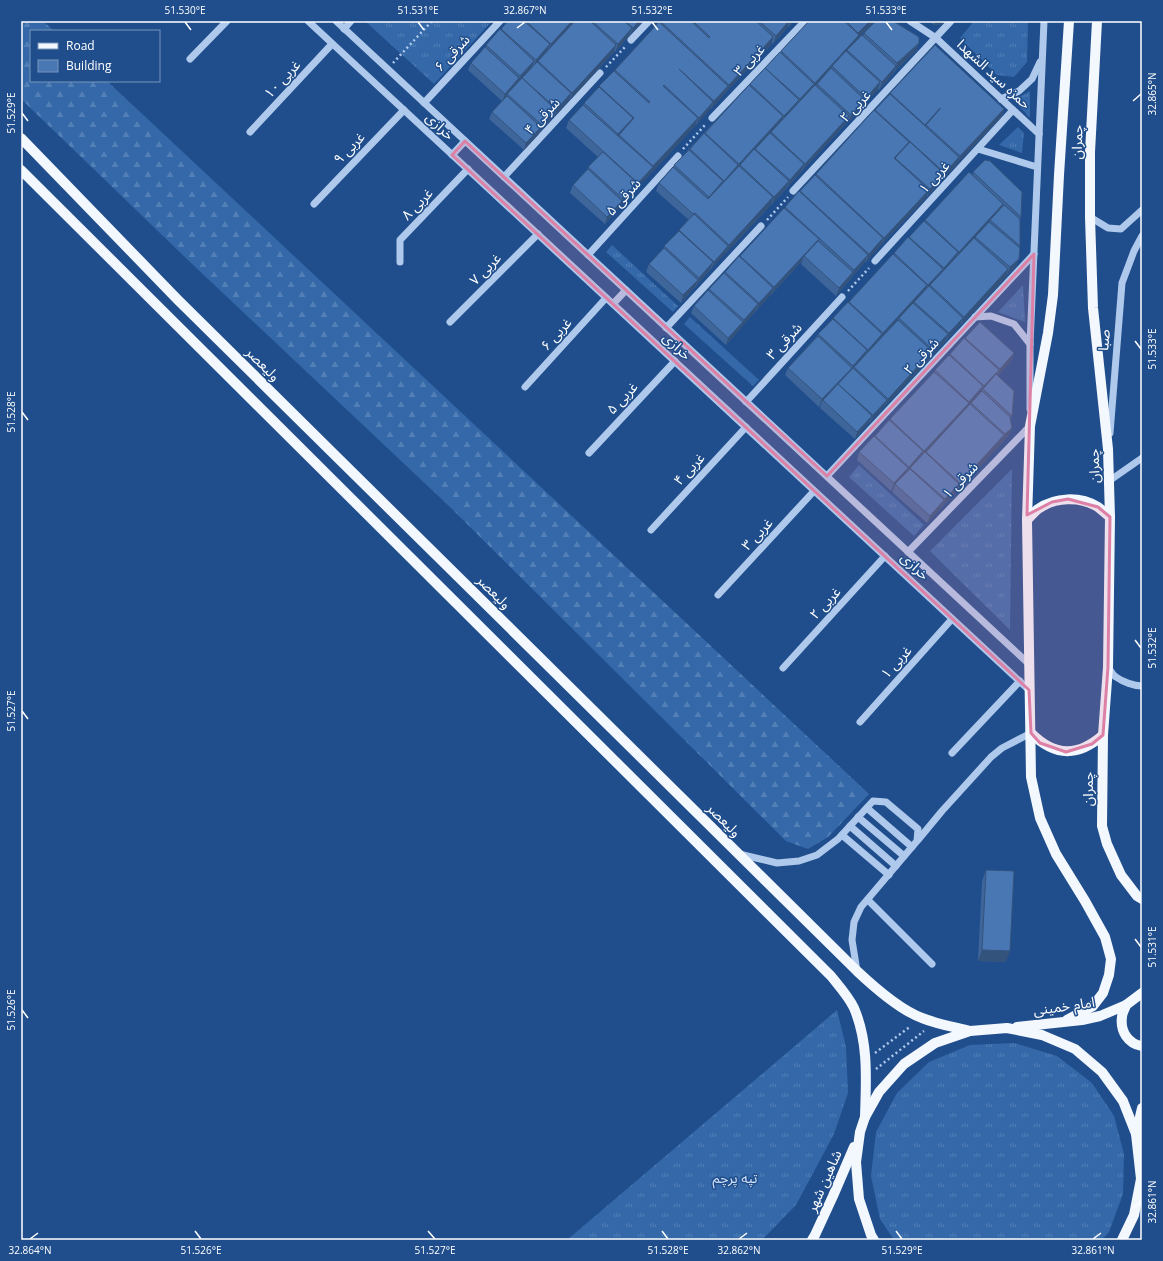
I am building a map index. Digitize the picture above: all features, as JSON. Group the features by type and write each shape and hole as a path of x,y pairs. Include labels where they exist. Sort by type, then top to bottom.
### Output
{"main road":[{"name":"چمران","path":"1067,1020 1093,1006 1100,997 1109,975 1111,959 1105,937 1056,854 1040,818 1031,777 1027,520 1030,426 1048,333 1053,295 1069,21"},
{"name":"چمران","path":"1096,21 1090,152 1090,217 1094,308 1108,449 1110,518 1108,667 1103,735 1102,826 1107,844 1121,874 1137,896 1142,899"},
{"name":"ولیعصر","path":"21,138 184,305 857,971 882,993 921,1018 970,1031"},
{"path":"21,170 831,976 854,1008 861,1029 866,1061 865,1117"},
{"path":"1027,520 1038,509 1052,502 1068,499 1083,501 1098,507 1110,518"},
{"path":"1031,733 1040,743 1053,749 1066,752 1080,750 1092,744 1103,735"},
{"name":"امام خمینی","path":"1007,1028 1067,1020 1082,1020 1100,1016 1126,1005 1142,993"},
{"path":"1126,1005 1122,1016 1121,1028 1131,1041 1142,1046"},
{"path":"874,1240 870,1235 858,1199 856,1162 860,1132 865,1117 879,1092 904,1064 935,1043 970,1031 1007,1028 1042,1034 1074,1050 1102,1072 1123,1101 1136,1134 1142,1200"},
{"path":"1136,1134 1142,1108"},
{"name":"شاهین شهر","path":"812,1240 833,1196 860,1132"},
{"path":"1122,1240 1134,1215 1141,1178"}],"street":[{"path":"190,59 227,21"},
{"name":"خرازی","path":"308,21 1029,690"},
{"name":"خرازی","path":"336,21 1029,664"},
{"path":"344,29 351,21"},
{"name":"۶ شرقی","path":"424,103 500,21"},
{"path":"631,40 649,21"},
{"name":"۳ غربی","path":"712,118 805,21"},
{"name":"حمزه سید الشهدا","path":"910,21 936,38 1039,134"},
{"name":"۲ غربی","path":"793,191 951,21"},
{"name":"چمران","path":"1030,426 1030,344 1044,21"},
{"name":"۱۰ غربی","path":"250,132 332,44"},
{"path":"1001,99 1019,91 1032,79 1042,59"},
{"name":"۴ شرقی","path":"504,177 600,73"},
{"name":"۹ غربی","path":"314,204 404,110"},
{"name":"۱ غربی","path":"875,262 1013,110"},
{"path":"452,155 465,141"},
{"path":"978,149 1037,167"},
{"name":"۵ شرقی","path":"588,255 678,156"},
{"name":"۸ غربی","path":"400,262 400,240 468,170"},
{"path":"1090,217 1108,228 1121,230 1142,210"},
{"path":"666,328 761,226"},
{"name":"۷ غربی","path":"450,322 538,234"},
{"name":"صبا","path":"1108,449 1122,283 1134,251 1142,236"},
{"name":"۲ شرقی","path":"826,476 1034,254"},
{"path":"613,304 626,290"},
{"name":"۳ شرقی","path":"746,402 842,297"},
{"name":"۶ غربی","path":"525,387 606,298"},
{"path":"975,317 991,316 1014,324 1030,344"},
{"name":"۵ غربی","path":"589,453 675,361"},
{"name":"۱ شرقی","path":"908,552 1030,426"},
{"name":"۴ غربی","path":"651,530 746,427"},
{"path":"1109,481 1142,458"},
{"name":"۳ غربی","path":"718,595 814,491"},
{"name":"۲ غربی","path":"783,668 885,556"},
{"name":"۱ غربی","path":"860,722 952,619"},
{"path":"1108,667 1116,677 1142,686"},
{"path":"952,753 1020,681"},
{"path":"857,971 852,940 854,922 861,907 947,806 992,758 1002,748 1031,733"},
{"path":"738,854 777,863 799,861 817,855 842,835 873,801 886,802 918,829 917,841"},
{"path":"866,808 912,847"},
{"path":"858,817 904,856"},
{"path":"850,826 896,866"},
{"path":"842,835 889,875"},
{"path":"868,900 932,964"}],"path":[{"path":"387,69 432,21"},
{"path":"600,73 631,40"},
{"path":"678,156 712,118"},
{"path":"761,226 793,191"},
{"path":"842,297 875,262"},
{"path":"866,1061 921,1018"},
{"path":"866,1076 935,1022"}],"highlighted area":[{"path":"465,141 827,476 1034,254 1027,515 1052,502 1068,499 1098,507 1110,517 1108,667 1103,735 1092,744 1066,752 1040,743 1031,733 1029,690 452,155"}],"green space":[{"path":"21,21 43,21 53,30 30,30 30,82 108,82 869,794 828,837 808,849 786,841 450,507 190,262 21,99"},
{"path":"365,21 492,21 434,84"},
{"path":"974,21 1028,21 1027,62 1014,77 997,75 960,38"},
{"path":"1030,91 1030,118 1014,100"},
{"path":"1018,127 1024,133 1022,153 999,145"},
{"path":"612,245 678,306 673,312 606,252"},
{"path":"1023,285 1025,322 998,312"},
{"path":"690,317 759,380 753,386 684,324"},
{"path":"859,465 924,525 914,536 849,477"},
{"path":"1012,469 1010,630 930,551"},
{"name":"تپه پرچم","path":"837,1010 846,1047 848,1093 834,1134 796,1205 762,1240 567,1240"},
{"path":"1014,1043 1057,1056 1092,1083 1114,1116 1124,1154 1123,1194 1109,1232 1102,1240 894,1240 880,1219 871,1176 876,1132 897,1093 929,1062 970,1045"}],"building":[{"path":"508,21 524,21 550,44 536,60 501,29"},
{"path":"526,21 572,21 551,44"},
{"path":"575,21 590,21 616,45 572,93 538,61"},
{"path":"592,21 624,21 632,28 618,44"},
{"path":"625,21 639,21 633,28"},
{"path":"660,21 691,21 709,38 710,37 693,21 756,21 773,37 729,85"},
{"path":"759,21 789,21 776,36"},
{"path":"809,21 844,21 859,35 815,83 781,51"},
{"path":"846,21 870,21 858,33"},
{"path":"876,21 893,21 919,37 919,43 897,63 864,33"},
{"path":"659,22 728,86 714,101 679,69 713,102 699,118 664,85 663,86 698,118 653,166 619,135 634,118 599,86 614,71 649,103 650,102 615,70"},
{"path":"500,29 534,61 520,76 486,45"},
{"path":"862,35 896,66 882,82 847,50"},
{"path":"935,45 1004,109 960,156 926,125 940,108 925,125 890,93"},
{"path":"485,47 519,78 505,94 471,63"},
{"path":"846,51 880,82 866,98 832,66"},
{"path":"780,52 814,84 800,99 765,68"},
{"path":"537,62 571,93 557,109 522,78"},
{"path":"765,68 799,100 784,116 750,84"},
{"path":"831,68 865,100 851,115 817,84"},
{"path":"522,78 556,110 542,125 507,94"},
{"path":"749,85 783,116 739,164 705,133"},
{"path":"815,85 849,116 805,164 771,132"},
{"path":"599,87 633,118 618,134 584,103"},
{"path":"890,94 959,157 945,173 875,110"},
{"path":"507,96 541,127 526,143 492,112"},
{"path":"583,105 653,167 638,183 569,120"},
{"path":"874,110 909,142 894,158 929,190 884,238 816,174"},
{"path":"704,133 738,165 724,181 690,149"},
{"path":"770,133 804,164 790,180 755,149"},
{"path":"910,142 944,174 930,189 895,158"},
{"path":"754,149 789,181 774,197 740,165"},
{"path":"689,150 723,181 709,197 674,165"},
{"path":"603,152 637,183 623,199 588,167"},
{"path":"985,160 990,161 1022,192 1021,217 973,172"},
{"path":"739,166 773,197 729,245 695,213 693,214 659,183 673,167 708,199"},
{"path":"588,169 622,201 607,217 573,185"},
{"path":"969,172 1003,204 959,252 925,220"},
{"path":"815,175 883,238 869,254 800,191"},
{"path":"799,191 868,255 854,270 785,207"},
{"path":"1004,205 1020,219 1020,246 990,220"},
{"path":"784,208 819,239 774,287 740,256"},
{"path":"694,214 728,246 714,262 679,230"},
{"path":"924,221 958,252 944,268 909,237"},
{"path":"989,222 1020,248 1019,259 1010,267 975,237"},
{"path":"679,231 713,262 699,278 664,246"},
{"path":"908,237 943,269 928,285 894,253"},
{"path":"974,238 1008,269 964,317 930,285"},
{"path":"818,241 853,272 839,288 804,256"},
{"path":"664,248 698,280 683,295 649,264"},
{"path":"893,254 927,285 883,333 849,302"},
{"path":"739,256 773,288 759,303 725,272"},
{"path":"724,273 758,304 744,320 709,289"},
{"path":"929,286 963,318 949,333 914,302"},
{"path":"708,290 743,322 728,338 694,306"},
{"path":"848,302 882,334 868,350 833,318"},
{"path":"913,303 948,334 933,350 899,318"},
{"path":"833,319 867,350 853,366 818,334"},
{"path":"898,320 932,351 888,399 854,367"},
{"path":"980,322 1014,353 1000,369 965,338"},
{"path":"818,336 852,368 822,399 788,368"},
{"path":"964,338 999,370 984,386 950,354"},
{"path":"949,355 983,386 969,402 935,370"},
{"path":"853,368 887,400 873,415 838,384"},
{"path":"934,372 969,403 924,451 890,419"},
{"path":"996,374 1014,391 1012,416 983,389"},
{"path":"838,384 872,416 857,432 823,400"},
{"path":"982,391 1010,417 1012,428 1005,434 971,403"},
{"path":"970,404 1004,435 960,483 926,452"},
{"path":"889,420 923,451 909,467 875,436"},
{"path":"874,436 908,468 894,483 859,452"},
{"path":"925,452 959,484 945,499 910,468"},
{"path":"910,469 944,500 930,516 895,484"},
{"path":"986,870 1014,871 1010,951 982,950"}]}
